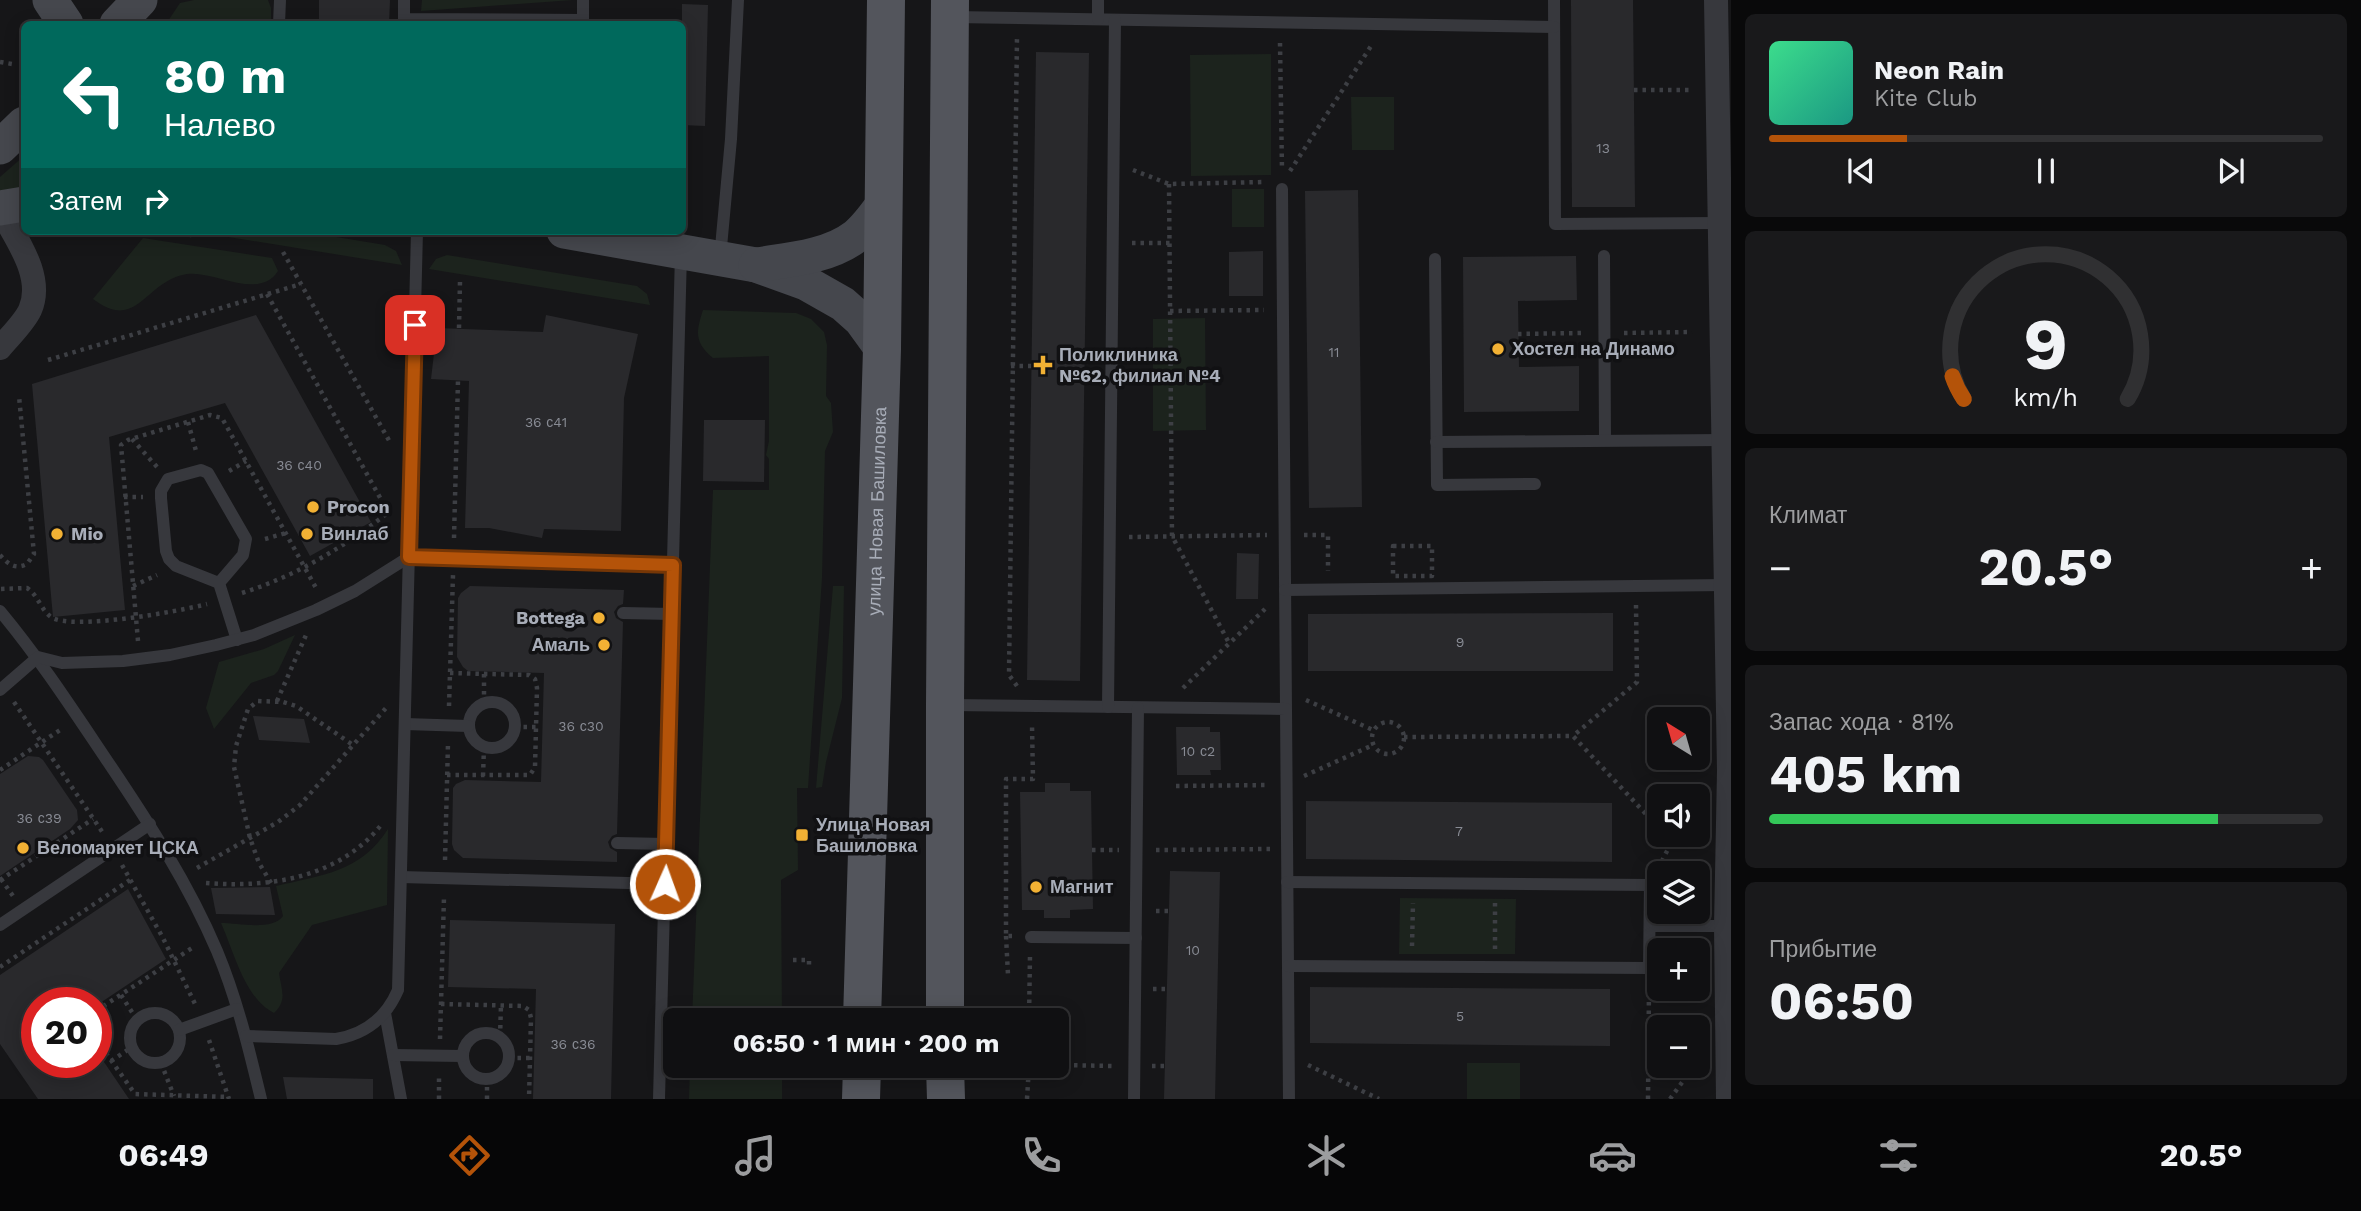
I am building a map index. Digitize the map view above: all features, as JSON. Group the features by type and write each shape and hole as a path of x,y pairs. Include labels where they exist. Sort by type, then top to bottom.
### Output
{"main road":[{"name":"улица Новая Башиловка","path":"862,1008 883,349 886,0"},
{"path":"945,1008 949,8"},
{"path":"861,1099 862,1078"}],"street":[{"path":"50,0 64,21"},
{"path":"120,21 140,0"},
{"path":"149,21 157,0"},
{"path":"1716,0 1724,41 1720,223 1726,307 1724,440 1728,478 1728,1099"},
{"path":"0,147 21,127"},
{"path":"756,265 832,249 855,237 884,203"},
{"path":"0,348 29,313 35,289 30,268 0,209 21,205"},
{"path":"587,235 756,265 806,283 843,304 883,349"},
{"path":"851,1099 854,1078"}],"lane":[{"path":"279,21 280,0"},
{"path":"404,0 404,19 583,20 583,0"},
{"path":"719,259 731,139 738,0"},
{"path":"1098,0 1098,19"},
{"path":"1554,0 1555,224 1720,223"},
{"path":"949,8 1018,18 1554,27"},
{"path":"1108,707 1115,20"},
{"path":"1282,185 1289,1099"},
{"path":"246,1036 336,1039 349,1037 372,1026 385,1013 398,990 417,235"},
{"path":"659,1099 681,252"},
{"path":"1604,256 1605,440"},
{"path":"1436,260 1437,485 1535,484"},
{"path":"1436,442 1724,440"},
{"path":"201,470 211,476 246,539 243,555 219,583 176,566 167,556 161,491 168,479 201,470"},
{"path":"38,657 62,663 139,660 237,640 321,608 409,557 673,565"},
{"path":"219,583 237,640"},
{"path":"1285,590 1726,585"},
{"path":"0,611 38,657 150,824 181,877 210,935 237,1009 261,1099"},
{"path":"623,613 672,614"},
{"path":"1,689 38,657"},
{"path":"497,702 513,714 515,727 507,743 496,748 484,747 473,739 468,726 472,712 484,703 497,702"},
{"path":"945,705 1286,709"},
{"path":"1134,1099 1138,708"},
{"path":"405,724 468,726"},
{"path":"0,925 150,824"},
{"path":"617,843 666,844"},
{"path":"401,877 665,884"},
{"path":"1287,883 1647,885"},
{"path":"1650,938 1650,926 1726,926"},
{"path":"1031,937 1136,938"},
{"path":"1288,966 1647,968"},
{"path":"180,1030 237,1009"},
{"path":"161,1013 173,1020 180,1030 176,1053 161,1063 144,1060 132,1047 130,1036 138,1020 148,1014 161,1013"},
{"path":"385,1013 401,1099"},
{"path":"486,1032 500,1037 508,1050 509,1058 504,1070 494,1078 487,1079 467,1070 462,1056 466,1042 486,1032"},
{"path":"393,1055 462,1056"}],"path":[{"path":"1008,975 1006,779 1033,779 1032,706 1009,675 1011,366 1018,18"},
{"path":"1280,22 1282,185"},
{"path":"1282,185 1385,24"},
{"path":"0,62 12,64"},
{"path":"1634,90 1690,90"},
{"path":"1113,163 1169,184 1282,185"},
{"path":"1169,184 1172,536 1229,643"},
{"path":"1112,243 1170,243"},
{"path":"284,252 411,479"},
{"path":"459,328 460,281"},
{"path":"48,360 301,284"},
{"path":"267,294 388,512"},
{"path":"1170,311 1283,310"},
{"path":"1011,366 1032,366"},
{"path":"1111,375 1171,376"},
{"path":"439,1099 458,380"},
{"path":"0,555 9,564 17,567 27,564 34,554 19,396"},
{"path":"139,660 120,449 123,442 214,414 222,418 321,608 277,701"},
{"path":"188,422 201,470"},
{"path":"132,439 168,479"},
{"path":"1110,537 1328,535 1329,589"},
{"path":"1393,546 1432,546 1432,576 1393,576 1393,546"},
{"path":"1404,737 1573,736 1636,682 1636,586"},
{"path":"1162,708 1285,590"},
{"path":"447,775 526,777 535,768 537,727 537,688 529,675 450,673"},
{"path":"484,674 484,703"},
{"path":"181,877 286,816 300,804 406,685"},
{"path":"1,689 42,742 131,879 174,960 202,1022 229,1098 135,1094 112,1061"},
{"path":"1286,691 1373,730"},
{"path":"271,883 250,838 234,767 236,746 250,706 258,701 277,701 296,706 353,746"},
{"path":"0,770 78,718"},
{"path":"1390,721 1399,726 1404,737 1399,749 1390,754 1380,752 1373,745 1373,730 1380,723 1390,721"},
{"path":"515,727 537,727"},
{"path":"1573,736 1647,815"},
{"path":"1175,786 1286,785 1373,745"},
{"path":"483,776 484,747"},
{"path":"181,877 214,883 271,883 321,870 354,852 379,828 403,796"},
{"path":"0,880 93,818"},
{"path":"1092,850 1287,849"},
{"path":"0,967 131,879"},
{"path":"1412,967 1413,883"},
{"path":"1495,967 1496,884"},
{"path":"112,1001 210,935"},
{"path":"1006,936 1031,937 1029,1008"},
{"path":"793,960 809,960 809,969"},
{"path":"121,995 138,1020"},
{"path":"1648,1099 1649,1001"},
{"path":"441,1004 523,1006 531,1014 529,1099"},
{"path":"500,1037 501,1005"},
{"path":"112,1059 132,1047"},
{"path":"1289,1056 1379,1099"},
{"path":"509,1058 531,1058"},
{"path":"161,1063 174,1096"},
{"path":"1069,1066 1165,1066"},
{"path":"1027,1099 1028,1078"},
{"path":"1670,1099 1685,1078"},
{"path":"486,1099 487,1079"}],"shaded area":[{"path":"194,0 268,0 271,21 168,21 180,3"},
{"path":"422,0 573,0 421,11"},
{"path":"1271,54 1271,175 1191,176 1190,55"},
{"path":"1351,97 1394,97 1394,150 1352,150"},
{"path":"21,159 21,193 0,199 0,177"},
{"path":"1232,189 1264,189 1264,227 1232,227"},
{"path":"216,235 324,235 385,245 396,251 402,265"},
{"path":"143,238 272,258 278,271 270,280 260,284 187,274 172,278 141,302 121,310 108,308 93,299"},
{"path":"447,255 637,286 647,294 650,305 429,269 436,259"},
{"path":"703,310 796,313 811,319 824,332 827,345 826,396 831,403 833,432 825,451 822,578 808,788 797,788 798,870 781,880 782,1008 692,1008 713,490 769,490 769,459 766,455 769,441 769,356 713,358 702,347 698,336"},
{"path":"1205,318 1206,430 1153,431 1153,319"},
{"path":"833,586 844,586 842,698 822,787 816,788"},
{"path":"295,635 278,671 251,683 214,729 206,708 219,662 264,649"},
{"path":"388,829 387,905 312,925 279,973 282,999 274,1013 255,997 248,986 221,923 263,925 278,921 283,916 276,886 339,870 353,863 366,854"},
{"path":"1400,898 1516,899 1515,954 1399,954"},
{"path":"1467,1063 1520,1063 1520,1099 1467,1099"},
{"path":"690,1078 782,1078 782,1099 689,1099"}],"building":[{"path":"319,0 390,0 389,21 319,21"},
{"path":"1571,0 1633,0 1635,207 1572,207"},
{"path":"682,4 708,5 705,126 686,125 686,21 682,21"},
{"path":"1036,52 1089,53 1080,681 1027,680"},
{"path":"1358,190 1362,507 1309,508 1305,191"},
{"path":"1263,251 1263,296 1229,296 1229,252"},
{"path":"1576,256 1577,300 1518,301 1519,367 1579,366 1579,411 1464,412 1463,257"},
{"path":"256,315 371,522 310,556 225,403 109,437 125,610 53,617 32,384"},
{"path":"546,315 638,334 624,398 621,531 544,529 542,538 489,528 465,528 469,381 431,379 437,328 543,332"},
{"path":"704,420 765,420 764,482 703,481"},
{"path":"1237,553 1259,554 1258,599 1236,599"},
{"path":"470,586 624,590 623,604 614,612 616,618 623,622 617,834 608,842 610,848 617,852 617,862 463,858 454,850 453,788 456,784 465,780 541,782 544,673 468,671 463,667 457,657 458,598"},
{"path":"1613,613 1613,671 1308,671 1308,614"},
{"path":"253,716 304,719 310,743 259,740"},
{"path":"1176,727 1210,727 1210,732 1220,732 1221,770 1210,770 1211,775 1177,775"},
{"path":"28,756 43,760 77,810 78,820 70,829 0,876 0,774"},
{"path":"1045,783 1070,783 1070,791 1091,791 1093,909 1070,910 1070,918 1044,918 1044,910 1022,910 1020,792 1045,792"},
{"path":"1306,801 1612,803 1612,862 1306,859"},
{"path":"1170,871 1220,872 1215,1099 1164,1099"},
{"path":"270,887 275,915 216,914 211,888"},
{"path":"128,889 166,959 112,995 112,987 21,987 21,1074 0,1044 0,975"},
{"path":"450,920 615,924 611,1099 533,1099 536,989 448,987"},
{"path":"1310,987 1610,989 1610,1046 1310,1043"},
{"path":"112,1074 129,1099 38,1099 23,1078 112,1078"},
{"path":"283,1077 373,1079 373,1099 287,1099"}],"place":[{"name":"Хостел на Динамо","path":"1498,349"},
{"name":"Поликлиника №62, филиал №4","path":"1043,365"},
{"name":"Procon","path":"313,507"},
{"name":"Mio","path":"57,534"},
{"name":"Винлаб","path":"307,534"},
{"name":"Bottega","path":"599,618"},
{"name":"Амаль","path":"604,645"},
{"name":"Улица Новая Башиловка","path":"802,835"},
{"name":"Веломаркет ЦСКА","path":"23,848"},
{"name":"Магнит","path":"1036,887"}],"route":[{"path":"415,325 409,557 673,565 665,884"}]}
